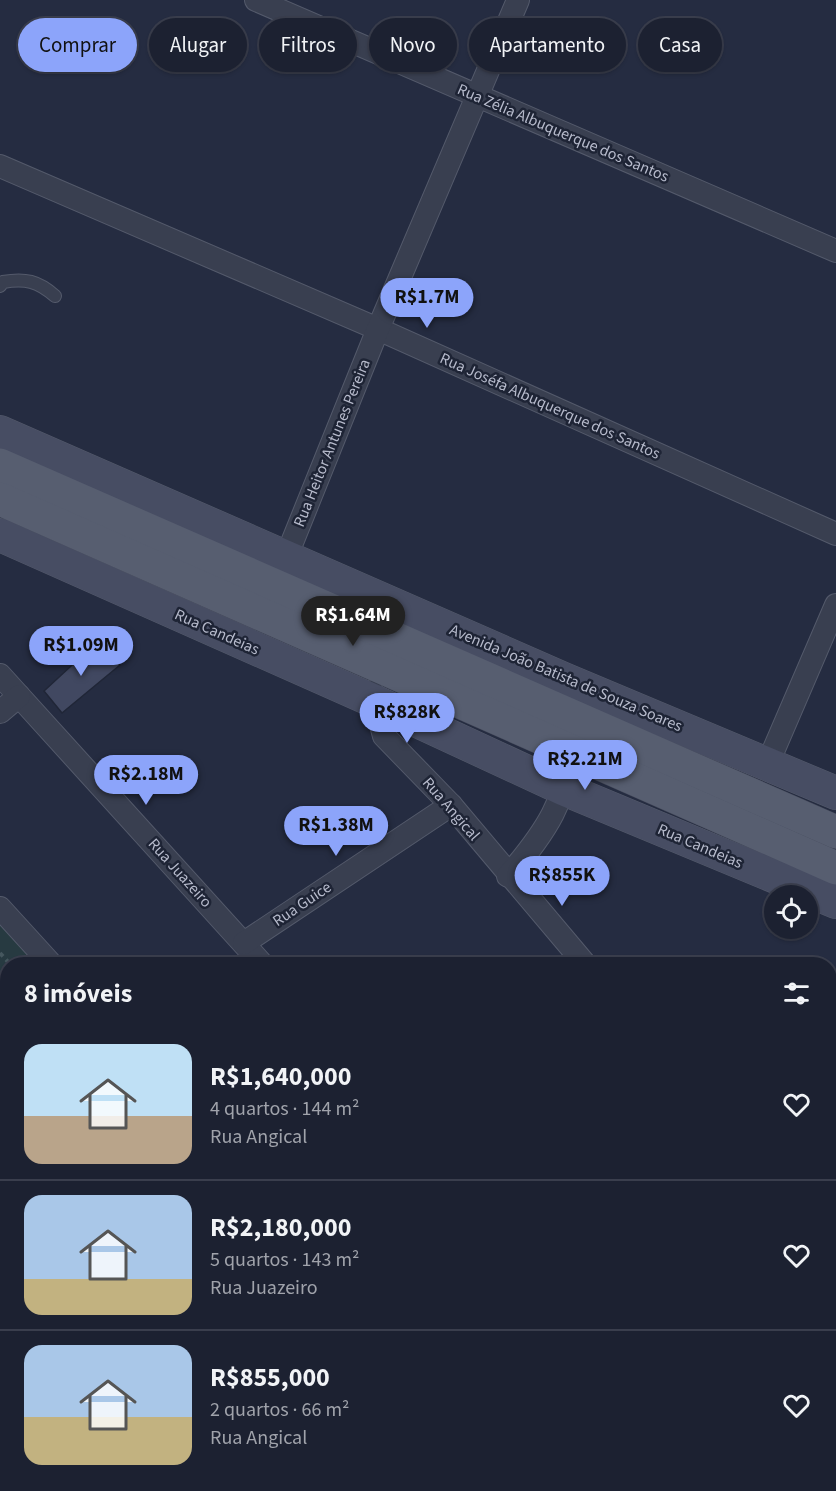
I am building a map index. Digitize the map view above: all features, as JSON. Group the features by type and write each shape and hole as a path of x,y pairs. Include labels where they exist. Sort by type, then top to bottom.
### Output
{"main road":[{"name":"Avenida João Batista de Souza Soares","path":"0,432 287,555 384,615 564,679 836,793"},
{"path":"0,465 384,615 572,716 836,832"},
{"path":"0,499 371,661 571,753 836,868"},
{"name":"Rua Candeias","path":"0,535 374,701 564,789 836,902"}],"street":[{"name":"Rua Zélia Albuquerque dos Santos","path":"256,0 836,251"},
{"name":"Rua Heitor Antunes Pereira","path":"287,555 378,329 518,0"},
{"name":"Rua Joséfa Albuquerque dos Santos","path":"0,166 378,329 836,534"},
{"path":"768,763 836,605"},
{"name":"Rua Angical","path":"384,615 371,661 369,681 384,736 451,805 508,876 579,957"},
{"name":"Rua Juazeiro","path":"0,675 256,957"},
{"path":"508,876 540,837 564,789 571,753 572,716 564,679"},
{"path":"0,712 19,696"},
{"name":"Rua Guice","path":"244,943 451,805"},
{"path":"0,908 45,957"}],"lane":[{"path":"0,286 3,282 28,280 36,282 55,296"}],"shaded area":[{"path":"0,923 30,957 0,957"}],"building":[{"path":"97,642 120,665 62,713 44,691"}]}
